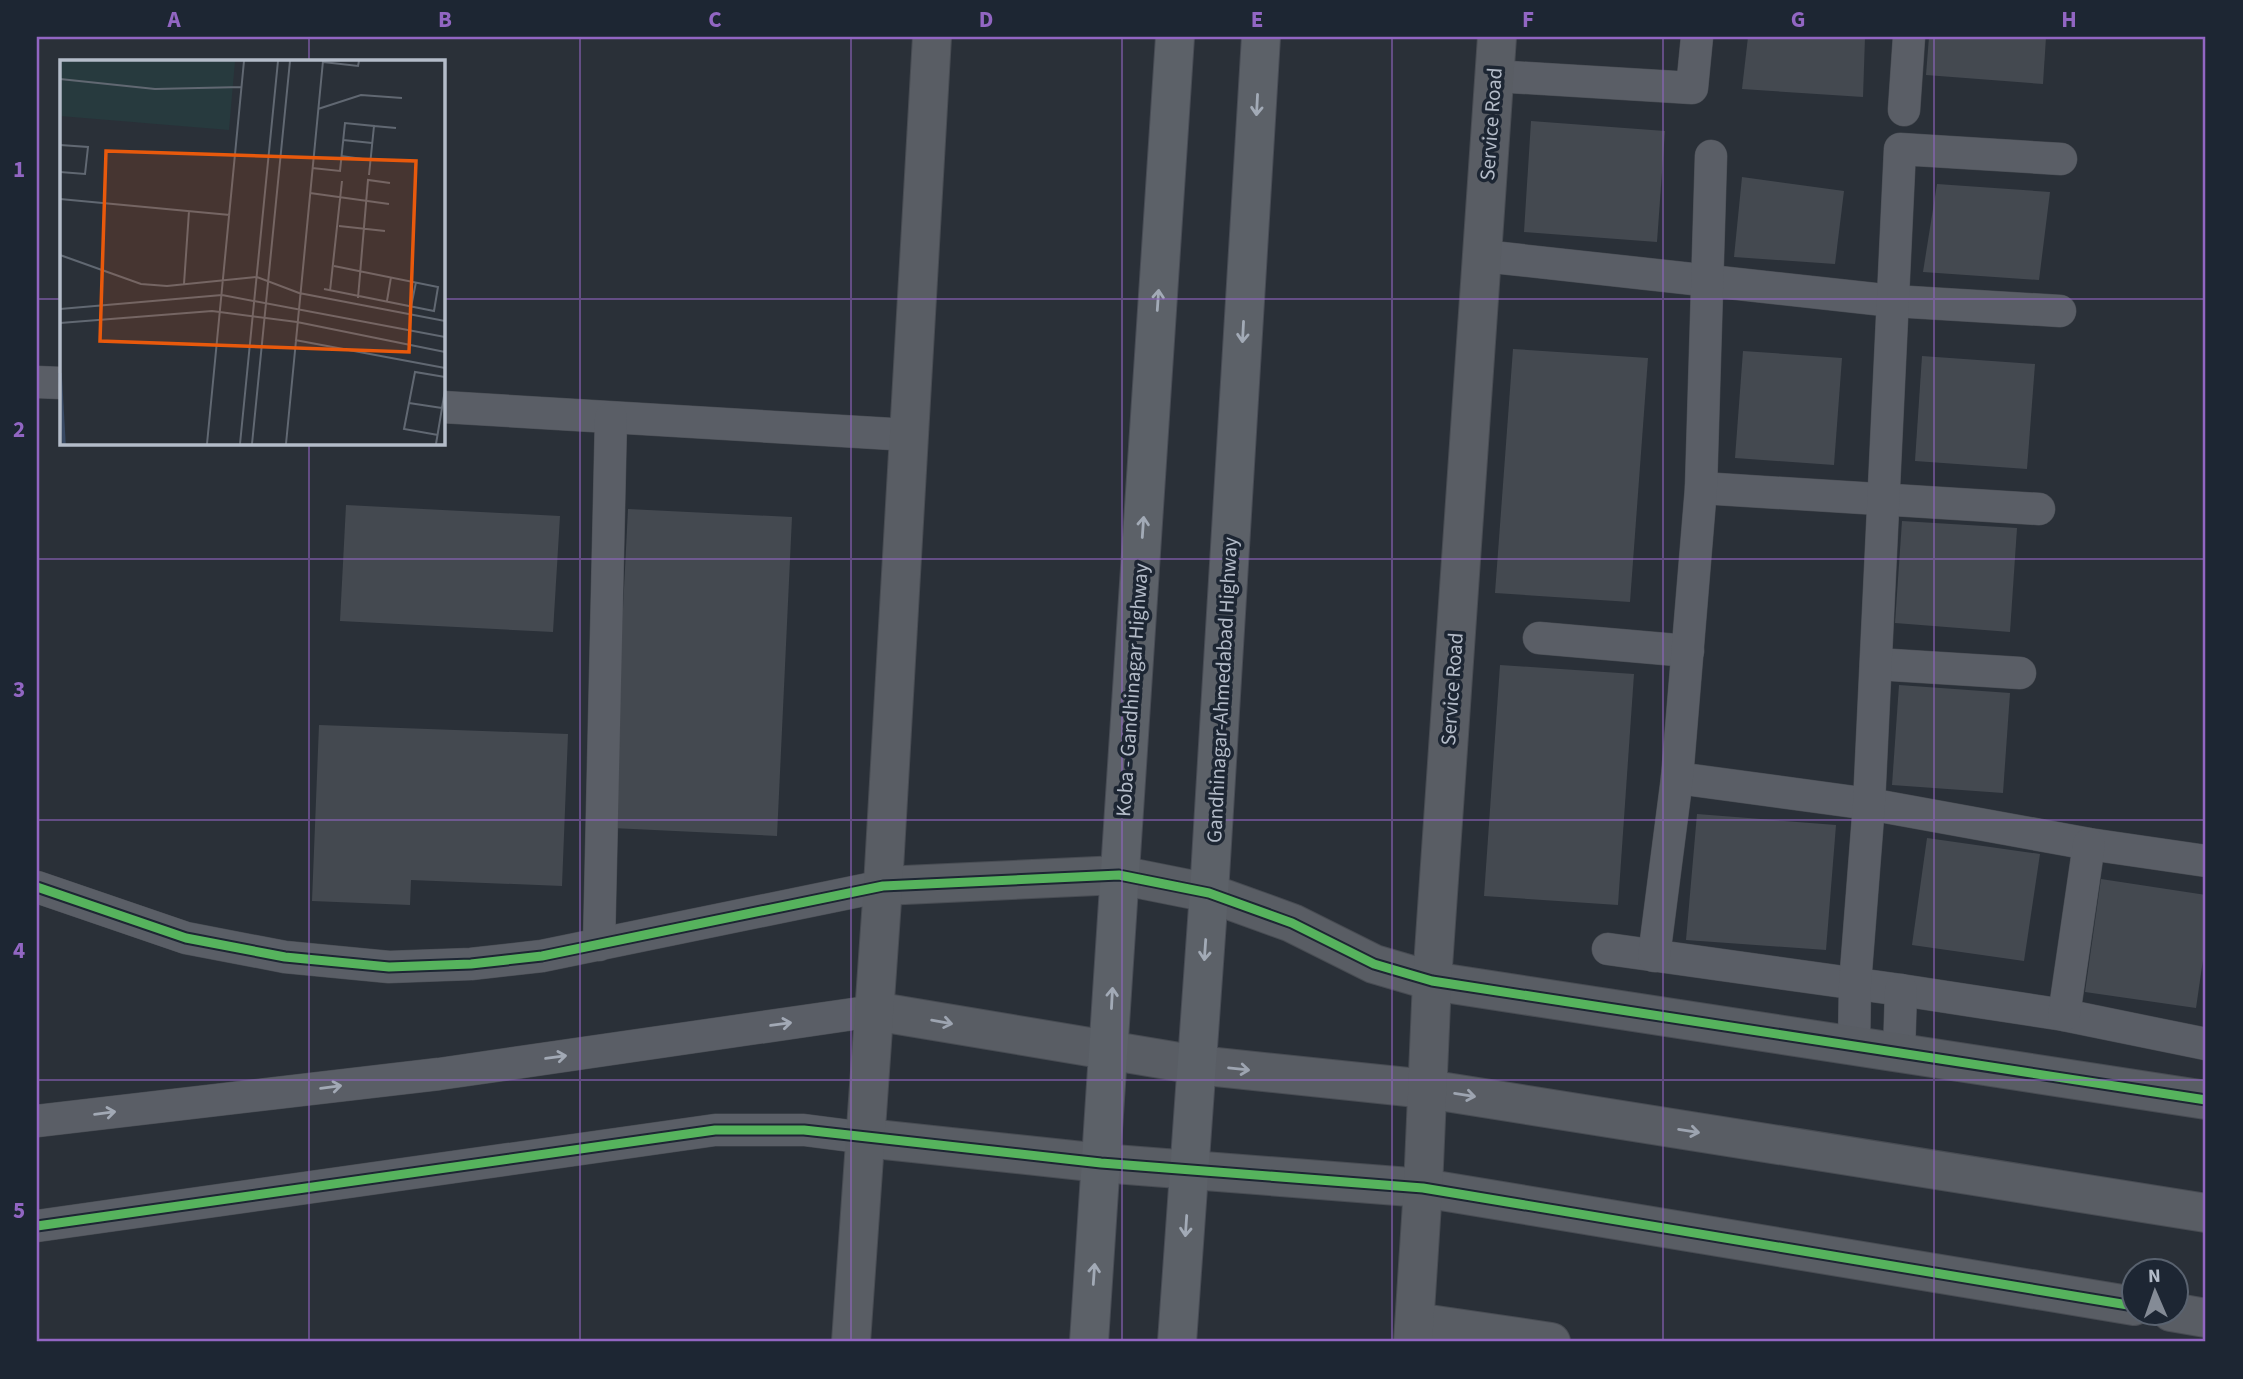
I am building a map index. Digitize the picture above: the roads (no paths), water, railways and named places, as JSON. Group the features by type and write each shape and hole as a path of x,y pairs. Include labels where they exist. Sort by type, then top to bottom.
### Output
{"main road":[{"name":"Koba - Gandhinagar Highway","path":"1089,1342 1175,37"},
{"name":"Gandhinagar-Ahmedabad Highway","path":"1177,1342 1209,893 1261,37"}],"street":[{"path":"851,1342 883,886 932,37"},
{"name":"Service Road","path":"1414,1332 1432,981 1497,37"},
{"path":"1494,76 1692,88 1697,37"},
{"path":"1904,110 1909,37"},
{"path":"1854,1046 1855,984 1869,804 1900,149 2061,159"},
{"path":"1654,956 1677,778 1701,488 1711,156"},
{"path":"1483,256 1893,301 2060,311"},
{"path":"37,382 60,383"},
{"path":"444,407 909,436"},
{"path":"598,945 611,418"},
{"path":"1701,488 2039,509"},
{"path":"1539,638 1688,651"},
{"path":"1876,664 2020,673"},
{"path":"1677,778 1869,804 2089,844 2206,861"},
{"path":"2064,1015 2089,844"},
{"path":"37,887 186,938 285,957 389,967 471,964 542,956 883,886 1119,875 1209,893 1292,923 1374,964 1432,981 2206,1100"},
{"path":"1608,949 2064,1015 2206,1044"},
{"path":"1899,1053 1901,990"},
{"path":"37,1121 439,1074 874,1011 1197,1065 1427,1089 2206,1213"},
{"path":"37,1226 715,1130 804,1130 1101,1163 1423,1188 2120,1304"},
{"path":"1414,1332 1551,1342"}]}
